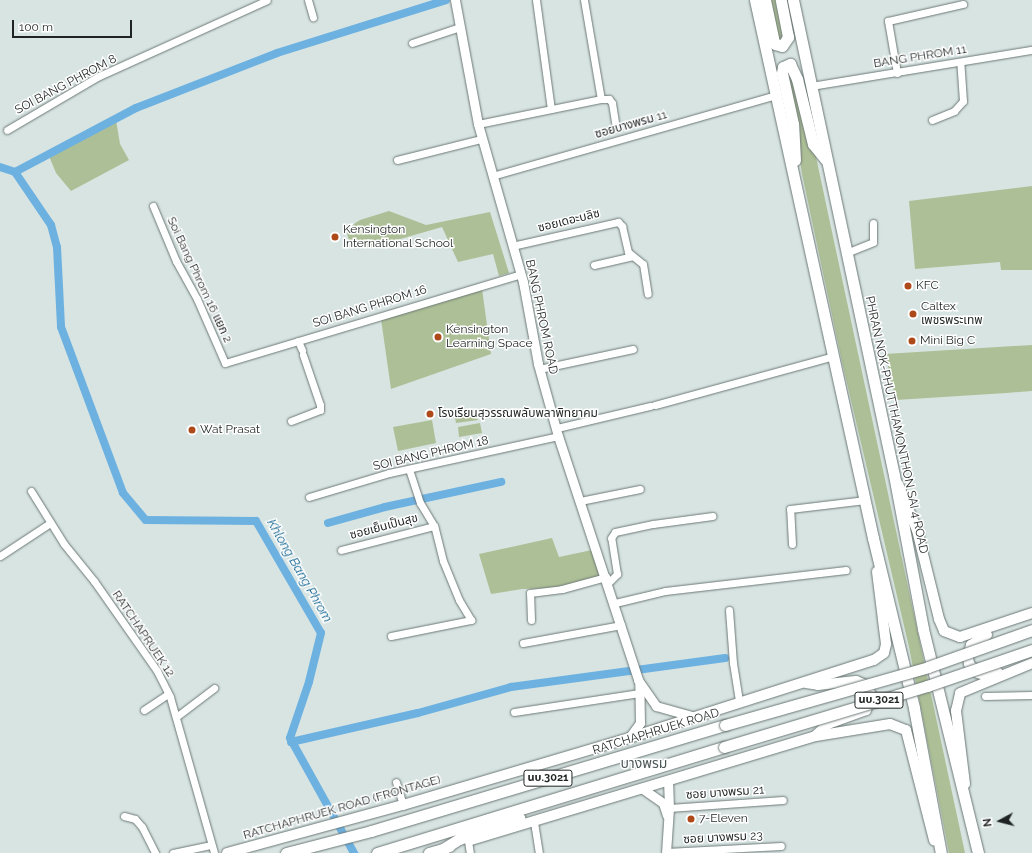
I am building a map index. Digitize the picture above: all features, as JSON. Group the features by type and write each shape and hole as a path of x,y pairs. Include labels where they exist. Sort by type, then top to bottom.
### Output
{"main road":[{"path":"755,0 873,538 914,708 939,853"},
{"path":"765,0 773,39 775,44 782,46 788,37 781,0"},
{"name":"PHRAN NOK-PHUTTHAMONTHON SAI 4 ROAD","path":"793,0 894,475 923,629 968,805 978,853"},
{"path":"792,170 794,136 782,73 786,65 793,66 813,144 826,160"},
{"path":"894,475 911,513 944,631 960,637 1032,614"},
{"name":"RATCHAPHRUEK ROAD","path":"464,787 629,738 874,660 884,653 886,648 873,538"},
{"path":"1032,614 976,640 971,645 968,657 973,669 984,675 1032,662"},
{"name":"RATCHAPHRUEK ROAD","path":"286,853 371,831 725,725 928,667 1032,630"},
{"name":"นบ.3021","path":"379,852 927,686 1032,650"},
{"path":"968,805 956,700 964,691 1032,662"},
{"path":"802,683 818,685 852,680 866,685 871,695 866,710 828,724 816,736"},
{"name":"นบ.3021","path":"429,853 444,851 470,840 816,736 890,724 906,730 939,853"},
{"name":"RATCHAPHRUEK ROAD (FRONTAGE)","path":"227,853 319,829 464,787"},
{"path":"444,851 459,839 531,814 543,803"}],"street":[{"name":"SOI BANG PHROM 8","path":"7,130 99,76 267,0"},
{"path":"308,0 313,17"},
{"name":"BANG PHROM ROAD","path":"455,0 481,139 521,274 532,344 558,432 615,603 636,673 640,692 640,723 629,738"},
{"path":"536,0 551,108"},
{"path":"584,0 601,99"},
{"path":"897,73 888,21 963,4"},
{"path":"412,43 460,27"},
{"name":"BANG PHROM 11","path":"811,86 1032,50"},
{"path":"932,120 954,111 963,101 960,62"},
{"name":"ซอยบางพรม 11","path":"492,176 776,95"},
{"path":"478,124 601,99 609,99 612,103 615,122"},
{"path":"397,160 481,139"},
{"name":"Soi Bang Phrom 16 แยก 2","path":"153,206 176,261 197,299 225,363"},
{"name":"ซอยเดอะบลิซ","path":"512,246 618,222 622,226 628,252 643,264 648,294"},
{"path":"846,253 873,242 873,222"},
{"path":"594,265 632,256"},
{"name":"SOI BANG PHROM 16","path":"225,363 521,274"},
{"path":"291,421 320,410 320,405 298,341"},
{"path":"539,369 633,349"},
{"name":"SOI BANG PHROM 18","path":"309,497 409,469 558,432 834,356"},
{"path":"391,636 471,620 459,600 443,561 434,526 419,500 409,469"},
{"path":"580,501 640,489"},
{"name":"RATCHAPRUEK 12","path":"31,491 50,523 157,671 168,694 176,717 210,845 214,853"},
{"path":"792,544 790,509 865,500"},
{"path":"530,620 530,593 562,589 607,580 617,574 611,538 615,532 653,524 712,516"},
{"path":"0,556 50,523"},
{"name":"ซอยเย็นเป็นสุข","path":"341,550 434,526"},
{"path":"615,603 665,591 846,570"},
{"path":"729,610 732,656 739,702"},
{"path":"522,643 622,625"},
{"name":"BANG PHROM ROAD","path":"636,673 656,706 695,717"},
{"path":"176,717 214,688"},
{"path":"514,712 640,692"},
{"path":"144,710 168,694"},
{"path":"985,696 1032,695"},
{"path":"666,852 667,818 669,808 668,781"},
{"path":"396,782 403,805"},
{"path":"643,789 663,803 667,818"},
{"name":"ซอย บางพรม 21","path":"669,808 783,800"},
{"path":"124,816 135,819 142,826 155,853"},
{"path":"534,822 538,853"},
{"path":"470,840 470,853"},
{"path":"173,853 210,845"},
{"name":"ซอย บางพรม 23","path":"666,852 781,846"}],"green space":[{"path":"767,0 778,0 785,38 780,40 776,31"},
{"path":"789,72 816,157 965,853 949,853 909,647 842,362 802,174 787,73"},
{"path":"116,120 120,144 129,160 71,191 56,173 49,156"},
{"path":"1032,186 1032,270 1001,270 1000,262 915,269 909,201"},
{"path":"389,211 426,225 490,212 509,273 499,276 493,254 458,262 442,227 376,246 351,248 346,229 360,220"},
{"name":"Kensington Learning Space","path":"482,289 491,354 391,389 381,319"},
{"path":"1032,345 1032,391 896,400 885,354"},
{"path":"476,409 478,420 456,423 454,413"},
{"path":"432,420 436,443 398,451 393,427"},
{"path":"480,423 482,433 459,437 458,427"},
{"path":"552,538 559,557 592,550 600,576 559,588 522,589 491,594 479,554"}],"waterway":[{"path":"15,172 136,108 277,53 446,0"},
{"name":"Khlong Bang Phrom","path":"0,167 15,172 51,225 57,247 61,327 123,493 146,520 256,521 321,633 309,682 290,738 354,853"},
{"path":"328,523 385,507 501,482"},
{"path":"291,742 418,713 511,687 725,658"}],"place":[{"name":"Kensington International School","path":"335,237"},
{"name":"KFC","path":"908,286"},
{"name":"Caltex เพชรพระเทพ","path":"913,314"},
{"name":"Kensington Learning Space","path":"438,337"},
{"name":"Mini Big C","path":"912,341"},
{"name":"โรงเรียนสุวรรณพลับพลาพิทยาคม","path":"430,414"},
{"name":"Wat Prasat","path":"192,430"},
{"name":"7-Eleven","path":"691,819"}],"district":[{"name":"บางพรม","path":"644,763"}]}
